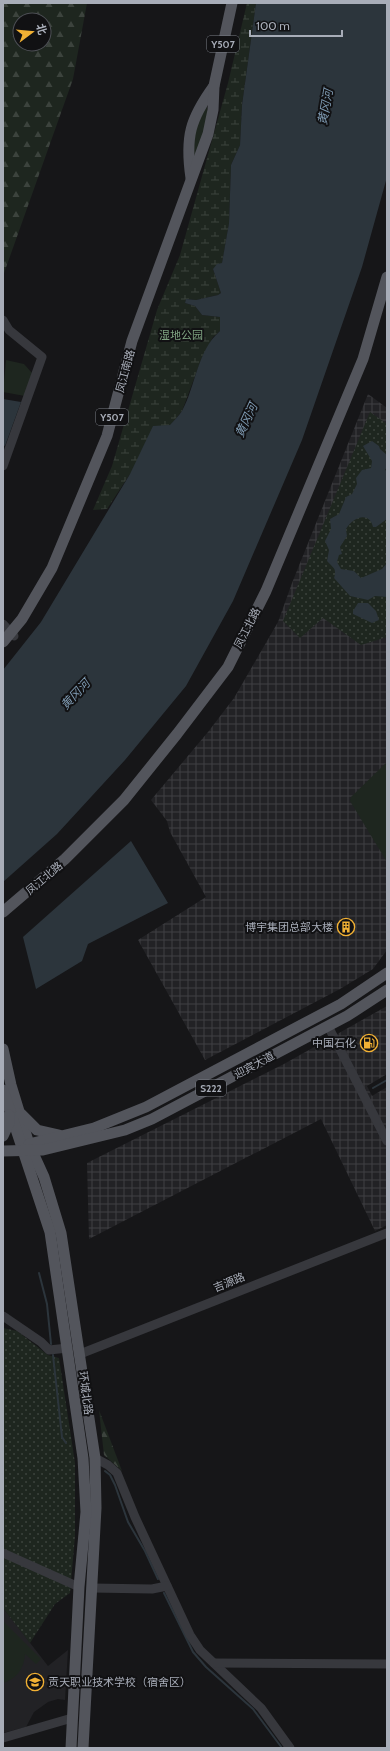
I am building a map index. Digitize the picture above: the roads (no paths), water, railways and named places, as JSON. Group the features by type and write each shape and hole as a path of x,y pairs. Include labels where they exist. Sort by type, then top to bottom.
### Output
{"main road":[{"name":"凤江南路","path":"3,642 22,619 52,568 107,436 132,341 191,179 201,157 208,134 213,110 214,86 232,3"},
{"name":"凤江南路","path":"191,179 188,156 190,132 199,107 214,86"},
{"name":"凤江北路","path":"3,912 65,860 124,800 177,734 228,666 266,591 363,359 387,277"},
{"name":"迎宾大道","path":"25,1148 94,1128 146,1107 341,1004 387,973"},
{"path":"364,988 372,1000"},
{"name":"迎宾大道","path":"25,1148 43,1150 97,1138 125,1130 152,1119 328,1026 387,990"},
{"path":"298,1026 304,1039"},
{"name":"环城北路","path":"3,1049 13,1108 50,1232 76,1350 95,1458 96,1508 83,1748"},
{"name":"环城北路","path":"3,1090 13,1108"},
{"path":"3,1136 9,1123 13,1108 37,1130 52,1135 67,1135"},
{"name":"S222","path":"3,1151 25,1148"},
{"name":"环城北路","path":"71,1748 79,1587 86,1512 76,1350"},
{"path":"79,1587 92,1588"}],"street":[{"path":"3,320 6,330 42,357 3,466"},
{"path":"3,624 14,636"},
{"path":"328,1026 387,1141"},
{"name":"吉源路","path":"3,1316 41,1342 49,1350 76,1350 387,1233"},
{"path":"95,1458 108,1464 117,1473 135,1517 167,1586 190,1635 200,1650 261,1708 290,1748"},
{"path":"3,1553 79,1587"},
{"path":"92,1588 152,1589 167,1586"},
{"path":"214,1663 387,1664"},
{"path":"3,1738 72,1718"}],"water":[{"name":"黄冈河","path":"256,3 387,3 387,177 362,267 302,440 233,601 186,686 125,760 57,834 3,882 3,670 41,622 130,474 153,426 170,425 182,411 206,348 220,331 220,317 202,315 195,306 185,303 186,299 196,300 221,293 213,269 217,264 222,263 229,223 231,165 240,145 242,105"},
{"path":"3,399 21,402 5,446 3,445"},
{"path":"372,441 387,455 387,467 385,470 387,471 387,519 376,527 373,527 371,522 364,517 356,519 352,522 346,529 347,536 340,547 342,554 339,555 337,562 341,569 354,571 361,578 382,569 387,563 387,597 375,596 368,600 350,596 334,578 335,570 327,561 329,550 325,541 331,529 330,519 339,514 346,497 352,494 357,484 356,478 362,470 371,468 372,461 363,446"},
{"path":"358,603 368,603 376,611 379,620 372,623 353,614 353,611"},
{"path":"131,841 168,903 88,944 82,961 36,989 23,937"}],"waterway":[{"path":"373,1088 387,1080"},
{"path":"39,1273 47,1304 51,1344"},
{"path":"53,1355 62,1437 66,1443"},
{"path":"105,1471 110,1475 115,1485 128,1522 145,1551 158,1579"},
{"path":"164,1593 193,1652 206,1667 253,1709 282,1748"}],"place":[{"name":"博宇集团总部大楼","path":"346,927"},
{"name":"中国石化","path":"369,1043"},
{"name":"贡天职业技术学校（宿舍区）","path":"35,1682"}],"park label":[{"name":"湿地公园","path":"181,335"}]}
